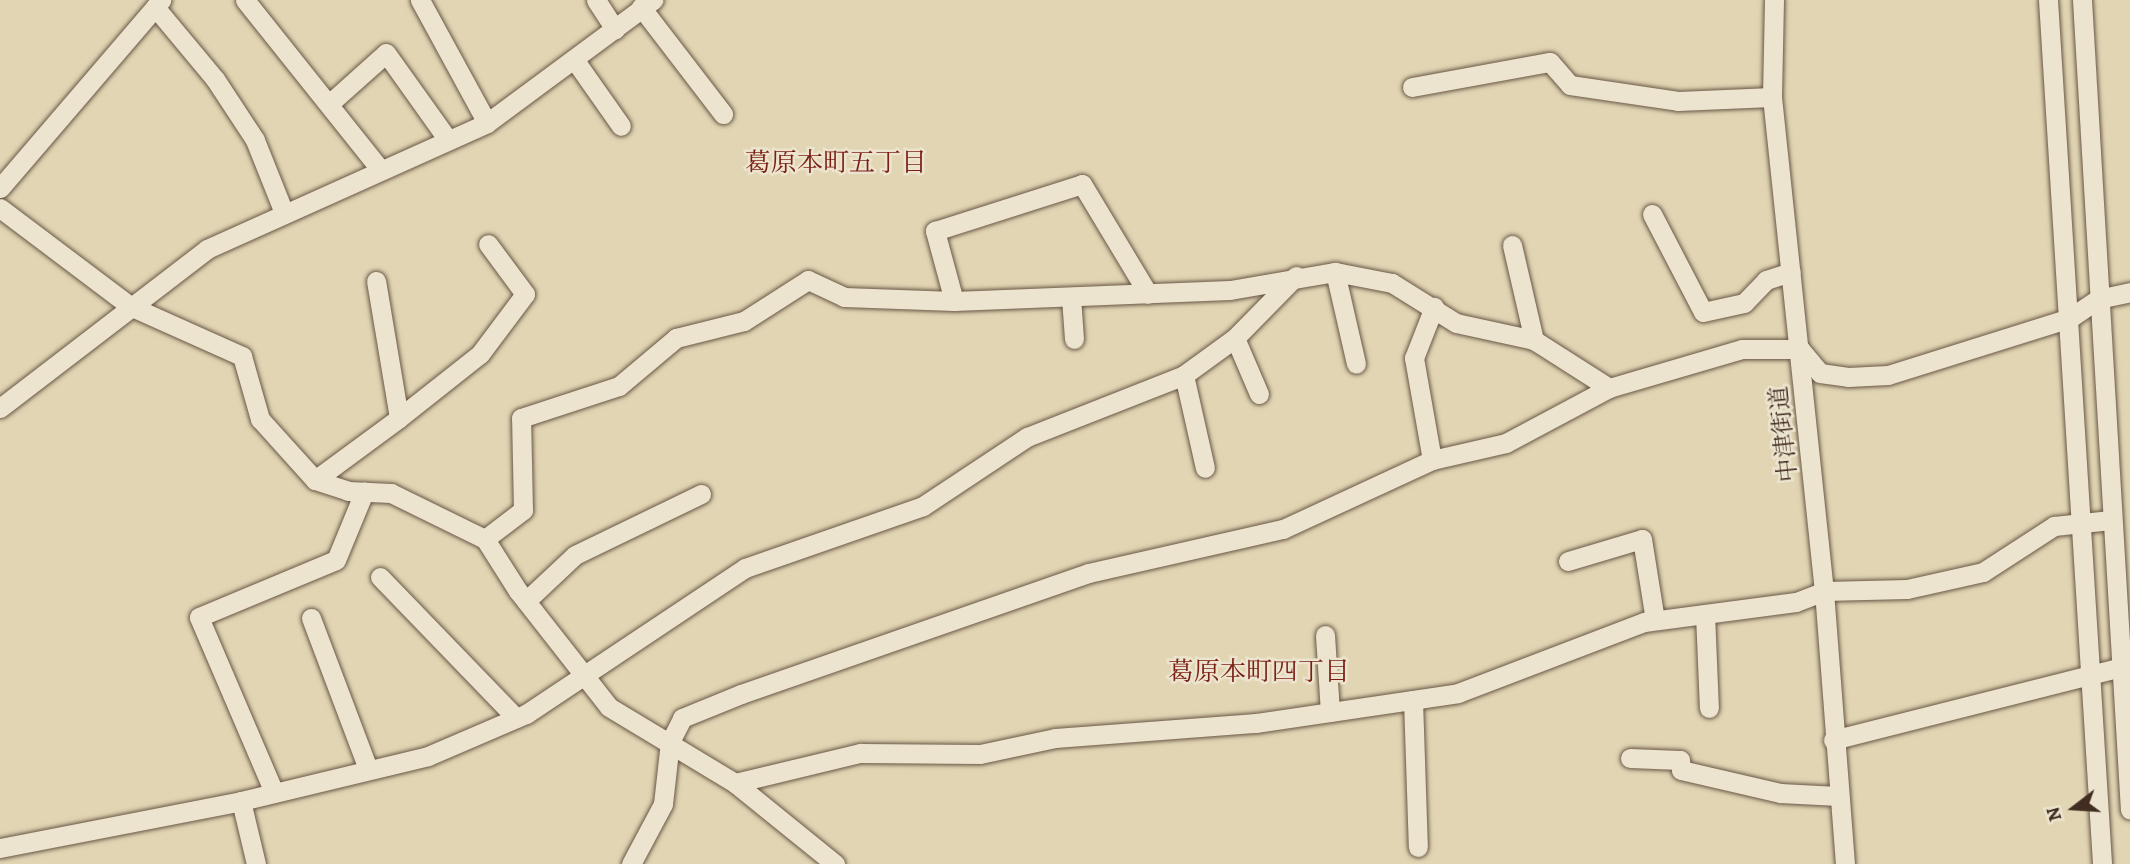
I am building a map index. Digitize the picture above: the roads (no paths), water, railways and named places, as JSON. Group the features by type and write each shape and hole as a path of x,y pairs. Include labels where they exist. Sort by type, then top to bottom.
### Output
{"street":[{"path":"245,0 380,169"},
{"path":"420,0 487,123"},
{"path":"596,0 615,29"},
{"name":"中津街道","path":"1774,0 1772,97 1824,591 1832,740 1845,864"},
{"path":"2048,0 2070,318 2079,522 2102,864"},
{"path":"2081,0 2112,520 2125,668 2130,810"},
{"path":"0,188 158,3 215,79 256,140 284,213"},
{"path":"0,408 207,248 487,123 576,62 647,4 723,114"},
{"path":"328,104 386,53 448,140"},
{"path":"576,62 621,125"},
{"path":"1412,87 1549,62 1570,85 1678,101 1772,97"},
{"path":"954,301 935,231 1082,184 1148,294"},
{"path":"0,208 130,306 242,356 260,419 315,481 363,492 391,493 485,539 583,679 609,707 735,783 835,864"},
{"path":"1652,214 1703,312 1744,303 1766,280 1791,272"},
{"path":"315,481 480,354 525,294 488,244"},
{"path":"1512,245 1534,340"},
{"path":"485,539 523,510 521,418 619,386 676,338 744,321 808,280 844,297 954,301 1230,290 1296,276 1335,272 1392,283 1456,323 1534,340 1609,388"},
{"path":"1335,272 1356,364"},
{"path":"0,848 242,801 273,790 428,756 516,718 583,679 646,631 745,568 923,506 1027,437 1184,375 1235,338 1296,276"},
{"path":"376,281 399,418"},
{"path":"631,864 663,804 670,742 682,718 741,694 1089,573 1283,529 1432,460 1506,443 1609,388 1742,349 1800,349 1820,373 1848,377 1888,375 2070,318 2098,299 2130,292"},
{"path":"1070,297 1074,339"},
{"path":"1432,460 1413,358 1434,307"},
{"path":"1235,338 1259,394"},
{"path":"1184,375 1205,468"},
{"path":"273,790 199,617 336,560 363,492"},
{"path":"526,601 575,555 701,494"},
{"path":"735,783 860,753 980,754 1055,738 1256,723 1458,693 1655,620 1796,602 1824,591 1907,589 1983,572 2054,526 2112,520"},
{"path":"1568,561 1642,539 1655,620"},
{"path":"380,577 516,718"},
{"path":"1705,614 1709,708"},
{"path":"311,618 368,769"},
{"path":"1325,635 1330,712"},
{"path":"1832,740 2125,668"},
{"path":"1413,699 1418,847"},
{"path":"1630,758 1680,760 1681,770 1780,793 1838,796"},
{"path":"242,801 256,864"}],"district":[{"name":"葛原本町五丁目","path":"836,163"},
{"name":"葛原本町四丁目","path":"1259,672"}]}
